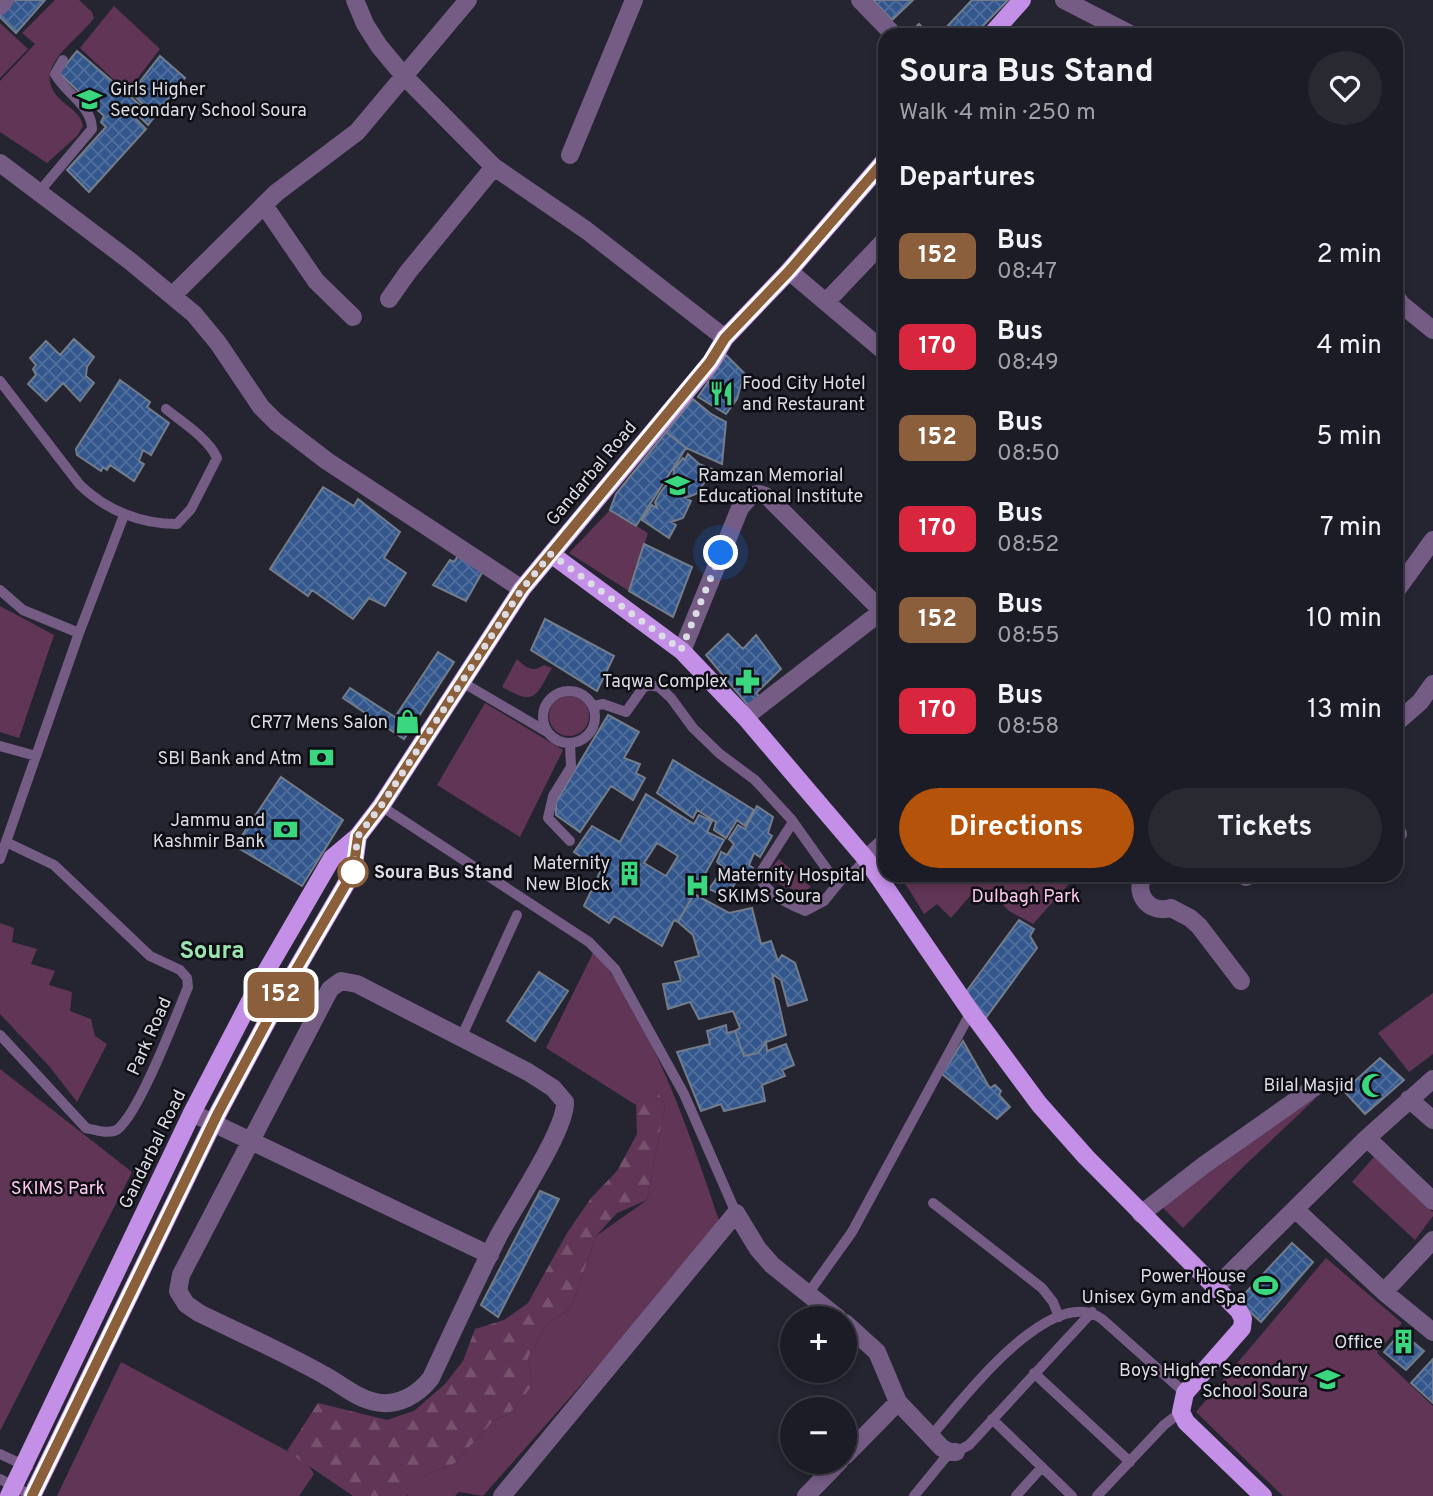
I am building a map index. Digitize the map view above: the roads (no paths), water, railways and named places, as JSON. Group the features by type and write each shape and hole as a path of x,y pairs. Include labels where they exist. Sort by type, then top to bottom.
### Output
{"main road":[{"path":"997,28 1022,0"},
{"name":"Gandarbal Road","path":"7,1487 22,1465 192,1113 260,982 332,858 358,836 381,806 522,589 710,362 725,338 789,271 878,168"},
{"path":"551,554 681,650 745,717 878,876"},
{"name":"Gandarbal Road","path":"32,1496 214,1123 279,999 353,872 358,836"},
{"path":"882,882 971,1012 1039,1104 1141,1214 1239,1311 1243,1319 1242,1328 1185,1393 1181,1412 1186,1422 1263,1496"}],"street":[{"path":"0,6 5,0"},
{"path":"355,0 365,24 379,46 404,76 494,167 586,230 725,338"},
{"path":"173,295 264,205 305,169 357,131 468,0"},
{"path":"570,155 634,0"},
{"path":"860,0 887,28"},
{"path":"1064,0 1118,28"},
{"path":"0,163 194,314 218,343 261,407 276,422 327,461 522,589"},
{"path":"388,299 494,167"},
{"path":"264,205 316,281 353,317"},
{"path":"826,302 878,247"},
{"path":"789,271 878,346"},
{"path":"1403,306 1433,330"},
{"path":"681,650 740,508 754,494 761,493 769,498 878,603"},
{"path":"1403,581 1433,540"},
{"path":"745,717 878,614"},
{"path":"1403,717 1420,702 1433,684"},
{"path":"866,859 878,848"},
{"path":"1140,882 1139,892 1152,907 1163,910 1171,908 1191,918 1241,981"},
{"path":"341,981 357,985 461,1038 553,1087 565,1102 565,1111 489,1255 425,1387 396,1402 374,1402 186,1304 178,1291 180,1275 335,984 341,981"},
{"path":"1215,1288 1367,1138 1433,1079"},
{"path":"1141,1214 1204,1165 1315,1087"},
{"path":"1409,1099 1433,1120"},
{"path":"192,1113 489,1255"},
{"path":"1367,1138 1433,1201"},
{"path":"1296,1210 1384,1292 1432,1329"},
{"path":"502,1496 736,1213 758,1249 822,1306"},
{"path":"1384,1292 1433,1240"},
{"path":"857,1334 877,1352 898,1402 931,1436 953,1452"},
{"path":"857,1444 898,1402"},
{"path":"806,1496 827,1474"}],"lane":[{"path":"39,192 92,129 89,115 54,74 63,60"},
{"path":"0,381 80,485 94,498 124,515 177,524 191,509 217,458 214,451 166,409"},
{"path":"2,851 124,515"},
{"path":"0,590 23,610 79,633"},
{"path":"462,682 561,742 578,742 592,731 596,714 594,706 582,693 564,691 556,694 545,706 544,724 547,732"},
{"path":"594,706 603,704 626,712 643,688 650,685 659,687 671,698 692,728 720,754 755,780 793,822 826,872 841,880"},
{"path":"569,743 571,767 553,796 548,818 570,841"},
{"path":"0,746 36,756"},
{"path":"381,806 589,942 603,954 615,969 684,1094 736,1213"},
{"path":"793,822 759,875 762,884 780,899 805,911 824,901 841,880 848,877 866,859"},
{"name":"Park Road","path":"0,1035 86,1128 114,1131 136,1103 188,987 187,978 180,970 150,956 54,865 2,851"},
{"path":"461,1038 517,915"},
{"path":"807,1295 852,1232 971,1012"},
{"path":"933,1203 1042,1288 1053,1302 1059,1317"},
{"path":"931,1436 998,1358 1027,1334 1059,1317 1081,1311 1092,1312 1185,1393"},
{"path":"914,1496 953,1452 969,1445 1092,1312"},
{"path":"1034,1373 1129,1462"},
{"path":"1097,1496 1164,1426 1181,1412"},
{"path":"992,1419 1072,1496"},
{"path":"0,1454 43,1474"},
{"path":"1016,1496 1042,1467"},
{"path":"7,1487 32,1496"}],"place":[{"name":"Girls Higher Secondary School Soura","path":"90,99"},
{"name":"Food City Hotel and Restaurant","path":"722,393"},
{"name":"Ramzan Memorial Educational Institute","path":"678,485"},
{"name":"Taqwa Complex","path":"748,681"},
{"name":"CR77 Mens Salon","path":"408,722"},
{"name":"SBI Bank and Atm","path":"322,758"},
{"name":"Jammu and Kashmir Bank","path":"285,830"},
{"name":"Soura Bus Stand","path":"353,872"},
{"name":"Maternity New Block","path":"630,873"},
{"name":"Maternity Hospital SKIMS Soura","path":"697,885"},
{"name":"Bilal Masjid","path":"1374,1085"},
{"name":"Power House Unisex Gym and Spa","path":"1266,1286"},
{"name":"Office","path":"1403,1342"},
{"name":"Boys Higher Secondary School Soura","path":"1328,1380"}],"district":[{"name":"Soura","path":"212,950"}],"park label":[{"name":"Dulbagh Park","path":"1026,896"},
{"name":"SKIMS Park","path":"58,1188"}]}
